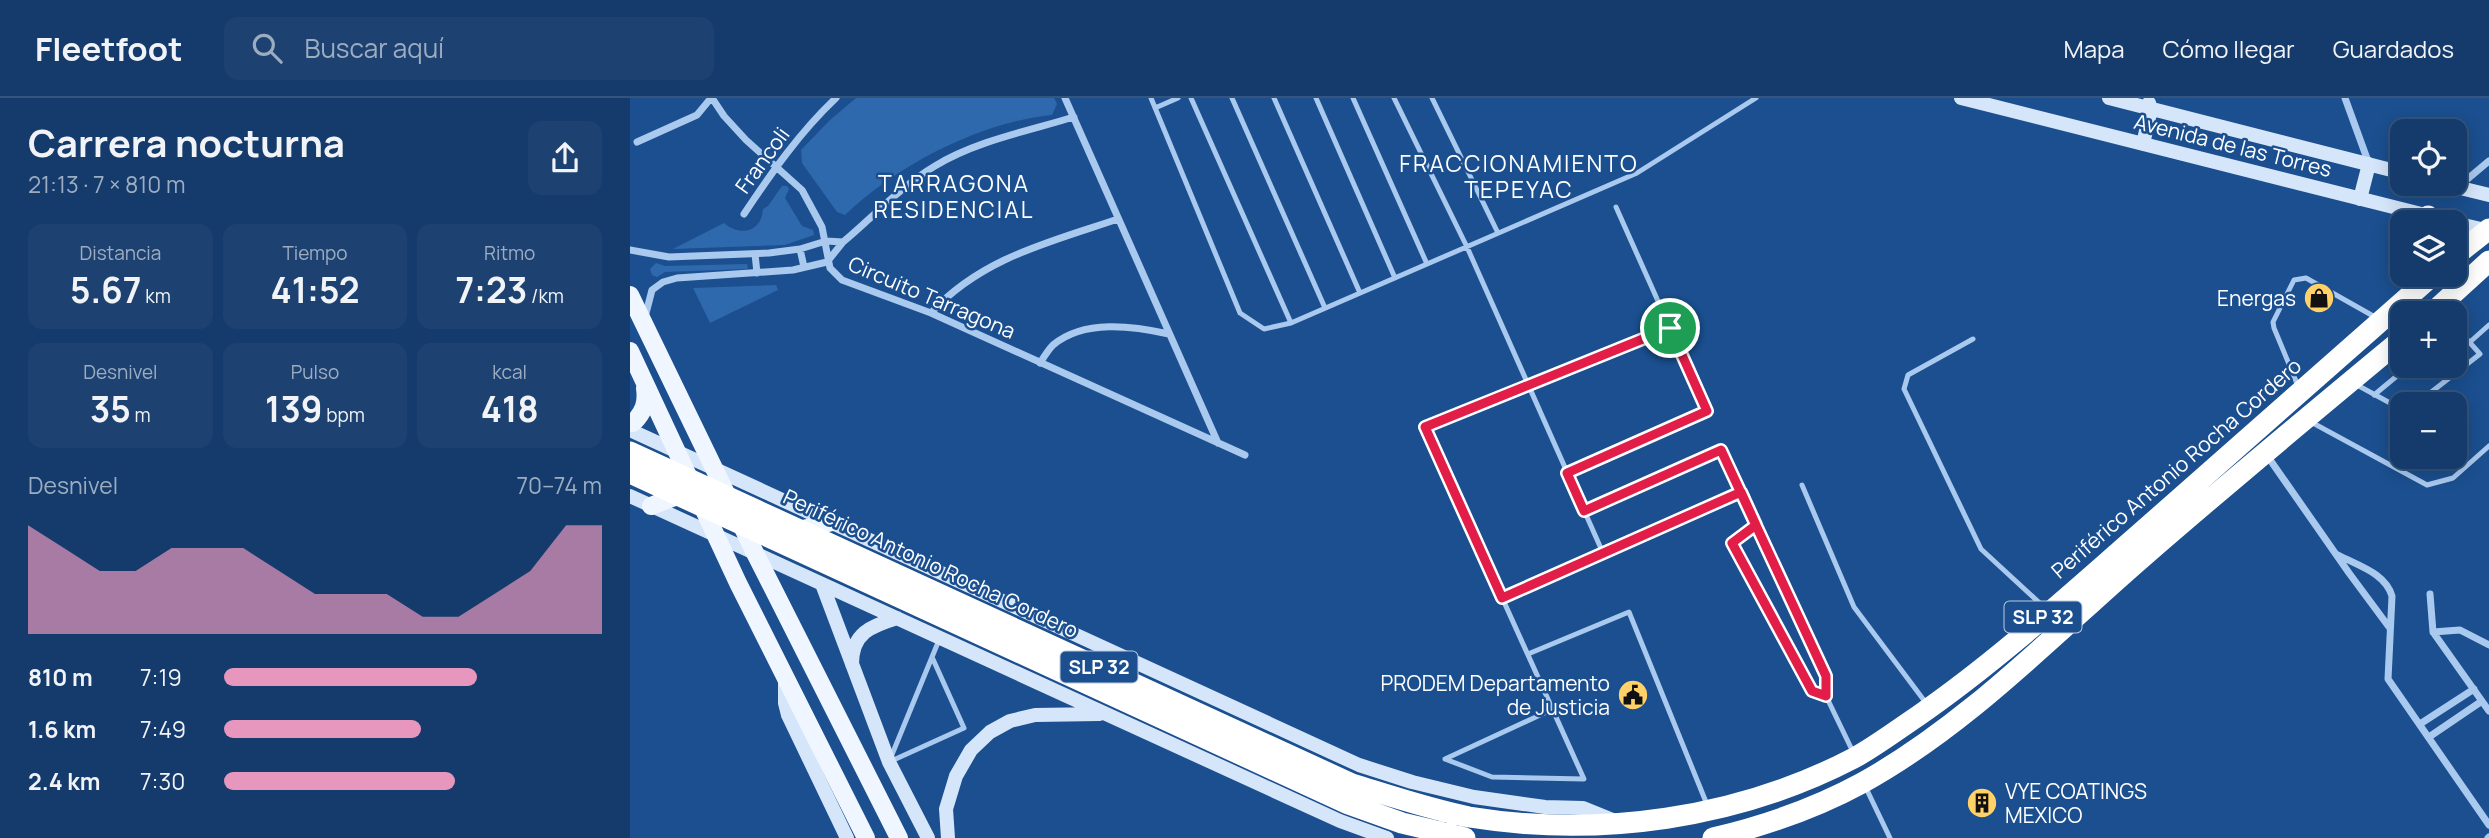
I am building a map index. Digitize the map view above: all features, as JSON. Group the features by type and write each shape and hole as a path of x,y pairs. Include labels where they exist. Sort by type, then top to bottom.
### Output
{"highway":[{"path":"2467,247 2488,230"},
{"path":"2448,301 2489,261"},
{"name":"Periférico Antonio Rocha Cordero","path":"630,452 1353,784 1408,802 1472,818 1544,826 1630,826 1711,813 1772,794 1856,757 1930,708 1966,683 2049,612 2419,287"},
{"name":"SLP 32","path":"1713,838 1774,821 1828,799 1863,782 1923,744 1986,696 2143,557 2390,349"},
{"name":"Periférico Antonio Rocha Cordero","path":"630,473 1346,803 1402,823 1465,838"}],"main road":[{"name":"Avenida de las Torres","path":"1961,98 2398,210"},
{"name":"Avenida de las Torres","path":"2109,98 2149,103 2390,170"},
{"path":"2143,144 2149,103"},
{"path":"2360,199 2369,164"},
{"path":"2467,190 2489,195"},
{"name":"Avenida de las Torres","path":"2467,226 2488,230"},
{"path":"630,295 756,555 899,838"},
{"path":"630,351 738,583 866,838"},
{"path":"630,423 641,415 646,401 644,381"},
{"path":"630,430 1359,765 1412,782 1474,797 1545,807 1583,808 1630,826"},
{"path":"630,439 633,455 630,464"},
{"path":"651,506 694,488 705,481 715,469"},
{"path":"630,496 1340,821 1387,838"},
{"path":"738,583 756,555 796,530 832,522"},
{"path":"866,604 849,589 847,579 853,562 869,552 897,551"},
{"path":"822,584 889,762 928,838"},
{"path":"852,669 852,652 861,634 875,625 897,618"},
{"path":"785,675 785,704 788,715 847,838"},
{"path":"948,838 946,809 956,776 971,750 990,732 1010,721 1035,715 1106,714"}],"street":[{"path":"637,142 697,115 712,98"},
{"name":"Circuito Tarragona","path":"712,98 724,116 746,139 802,190 818,216 826,241 827,262 842,281 930,313 1245,455"},
{"name":"Francoli","path":"744,214 806,129 836,98"},
{"path":"1065,98 1218,443"},
{"path":"2345,98 2369,164"},
{"path":"645,324 652,290 663,282 677,278 757,273 827,262 843,242 937,164 991,142 1073,117"},
{"path":"2467,175 2489,161"},
{"path":"930,313 961,284 1005,260 1047,242 1118,219"},
{"path":"630,250 669,257 755,254 800,249 826,241 843,242"},
{"path":"800,249 804,267"},
{"path":"755,254 757,273"},
{"path":"1040,363 1052,346 1071,335 1093,328 1139,328 1169,334"},
{"path":"2265,453 2390,627"},
{"path":"2338,555 2374,573 2389,586 2392,596 2388,679 2489,825"},
{"path":"2431,593 2433,632 2489,710"},
{"path":"2433,632 2460,630 2489,645"},
{"path":"2420,724 2474,689"},
{"path":"2429,737 2482,701"},
{"path":"2442,710 2450,722"}],"lane":[{"path":"1151,98 1240,313 1264,329 1291,323 1637,173 1756,98"},
{"path":"1155,108 1178,98"},
{"path":"1191,98 1291,323"},
{"path":"1232,98 1325,308"},
{"path":"1274,98 1360,293"},
{"path":"1316,98 1395,278"},
{"path":"1353,98 1427,264"},
{"path":"1394,98 1467,247 1603,553"},
{"path":"1432,98 1498,233"},
{"path":"1567,473 1707,411 1616,207"},
{"path":"2301,391 2273,322 2294,280 2306,278 2381,321"},
{"path":"2470,342 2489,326"},
{"path":"1553,709 1445,760 1492,778 1584,779 1553,709 1425,427 1670,328"},
{"path":"1973,338 1908,375 1904,389 1981,549 2049,612"},
{"path":"2431,392 2480,354 2467,339"},
{"path":"2374,395 2395,378"},
{"path":"2351,381 2390,403"},
{"path":"2305,419 2427,485 2453,478 2489,446"},
{"path":"1584,511 1721,450 1826,676 1826,696 1856,757"},
{"path":"1802,485 1854,607 1930,708"},
{"path":"1502,598 1741,492"},
{"path":"1756,525 1732,543 1812,691 1826,696"},
{"path":"1528,654 1629,612 1711,813"},
{"path":"889,762 940,637"},
{"path":"889,762 964,728 932,657"},
{"path":"1863,782 1890,838"}],"shaded area":[{"path":"856,98 1054,98 1057,104 1052,115 997,127 941,149 914,163 889,179 845,215 837,212 802,163 801,150"},
{"path":"782,186 789,189 785,198 802,226 813,230 814,235 785,245 673,249 724,223 737,230 749,230 759,223 763,209"},
{"path":"656,263 665,266 747,264 748,267 665,272 657,277 652,275 650,269"},
{"path":"776,285 778,290 710,323 693,288"}],"place":[{"name":"Energas","path":"2319,298"},
{"name":"PRODEM Departamento de Justicia","path":"1633,695"},
{"name":"VYE COATINGS MEXICO","path":"1982,803"}],"district":[{"name":"FRACCIONAMIENTO TEPEYAC","path":"1519,176"},
{"name":"TARRAGONA RESIDENCIAL","path":"954,196"}],"route":[{"path":"1670,328 1425,427 1502,598 1741,492 1756,525 1732,543 1812,691 1826,696 1826,676 1741,492 1721,450 1584,511 1567,473 1707,411 1670,328"}]}
